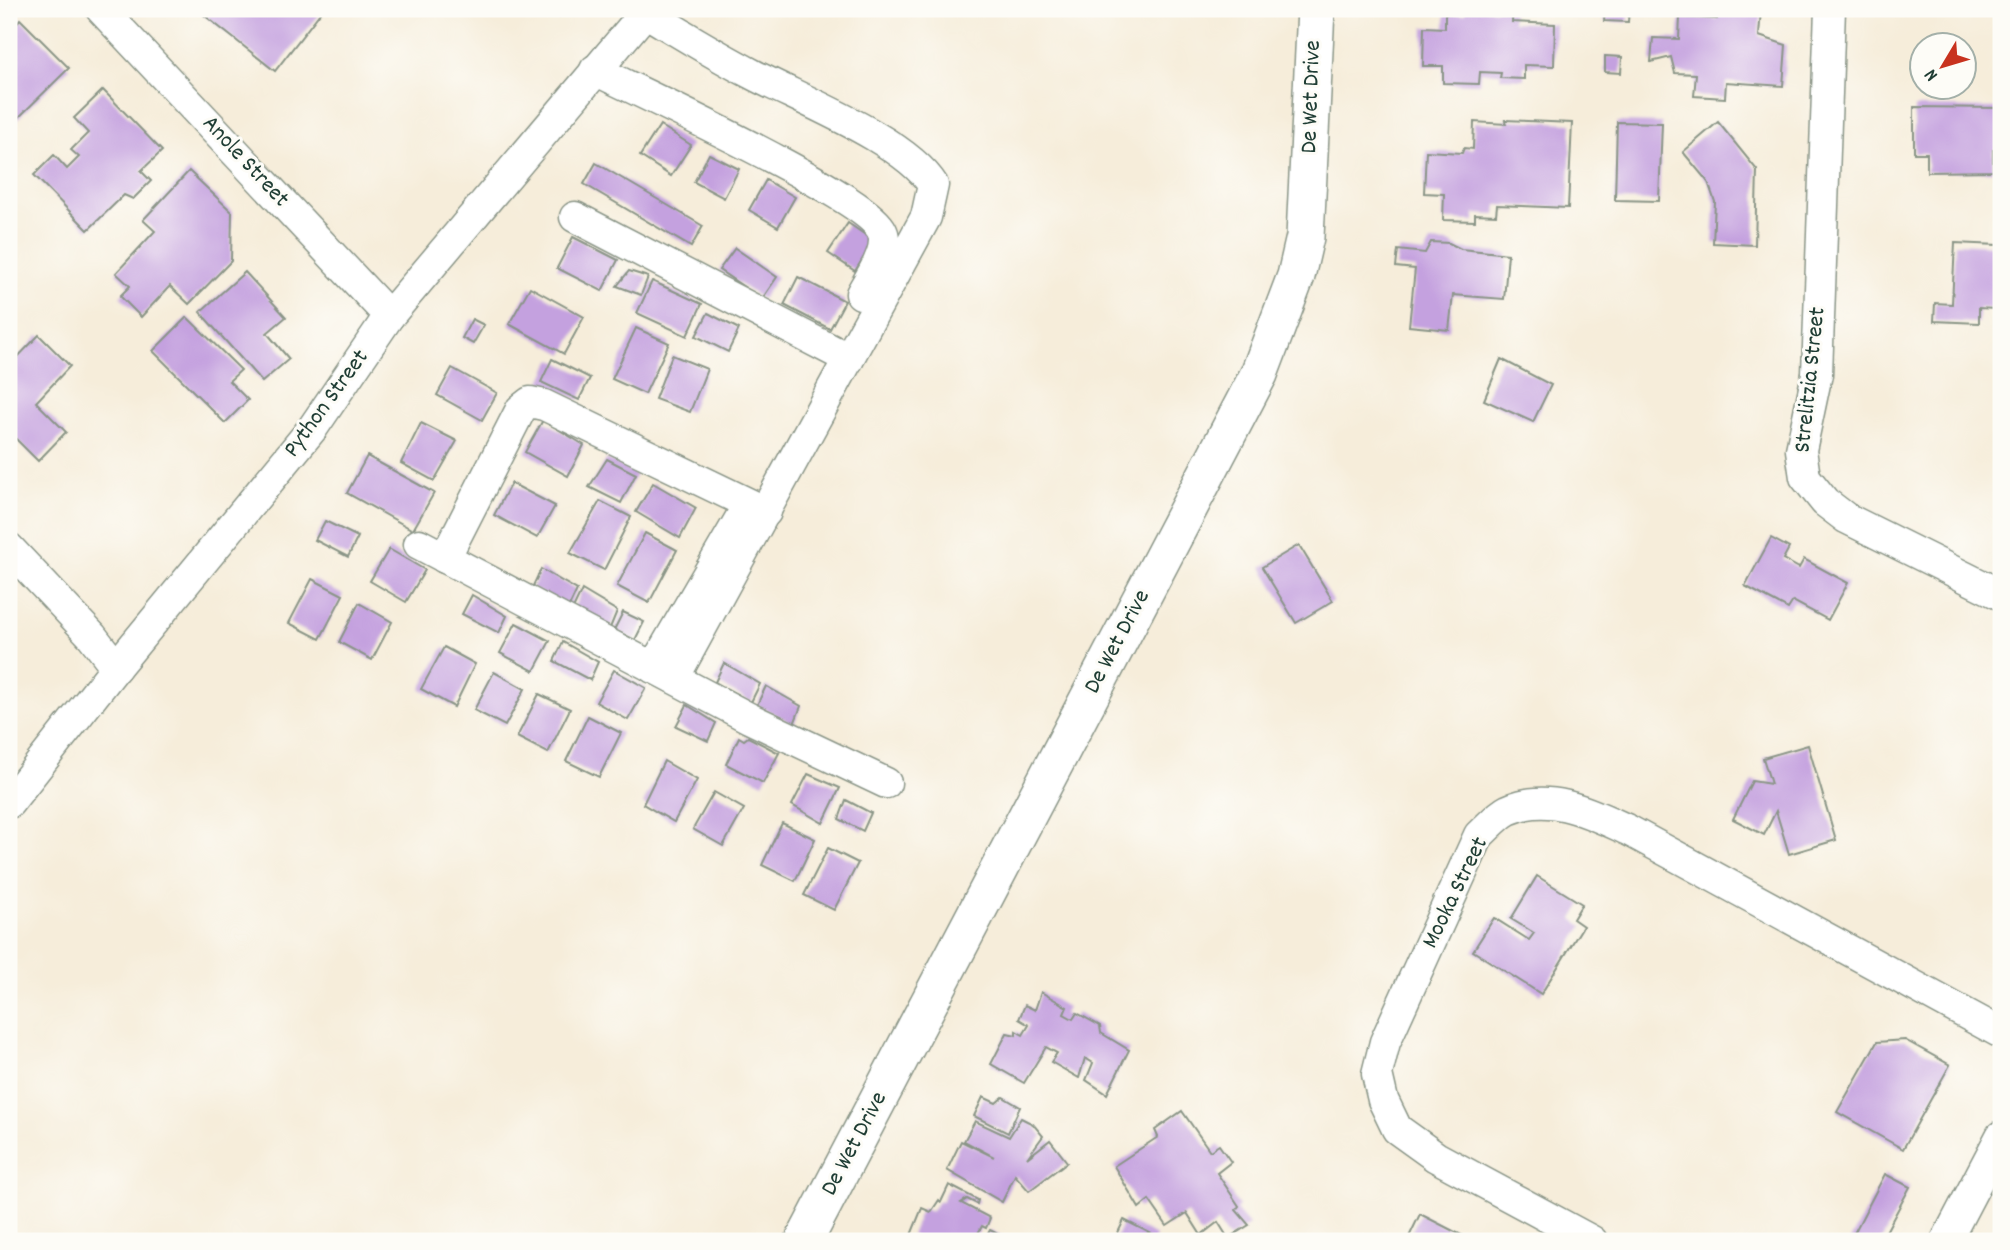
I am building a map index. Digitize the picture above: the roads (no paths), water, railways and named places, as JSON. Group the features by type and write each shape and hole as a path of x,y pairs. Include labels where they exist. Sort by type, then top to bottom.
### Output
{"street":[{"name":"Anole Street","path":"101,9 389,316"},
{"name":"De Wet Drive","path":"804,1241 1259,374 1296,276 1304,237 1316,9"},
{"name":"Strelitzia Street","path":"1830,9 1816,374 1801,450 1805,477 1825,502 1846,518 2001,594"},
{"name":"Python Street","path":"9,803 116,667 312,429 389,316 646,10"},
{"path":"646,10 748,73 880,140 912,161 933,185 933,195 926,217 840,355 663,673"},
{"path":"595,70 722,132 822,187 875,221 883,233 884,248 840,355"},
{"path":"575,217 840,355"},
{"path":"445,558 521,410 530,402 544,405 757,508"},
{"path":"419,544 750,718 886,783"},
{"path":"9,548 92,636 116,667"},
{"name":"Mooka Street","path":"1592,1241 1436,1157 1397,1129 1383,1100 1377,1074 1385,1042 1479,835 1507,810 1542,802 1581,808 1628,830 2001,1033"},
{"path":"1946,1241 2001,1136"}]}
